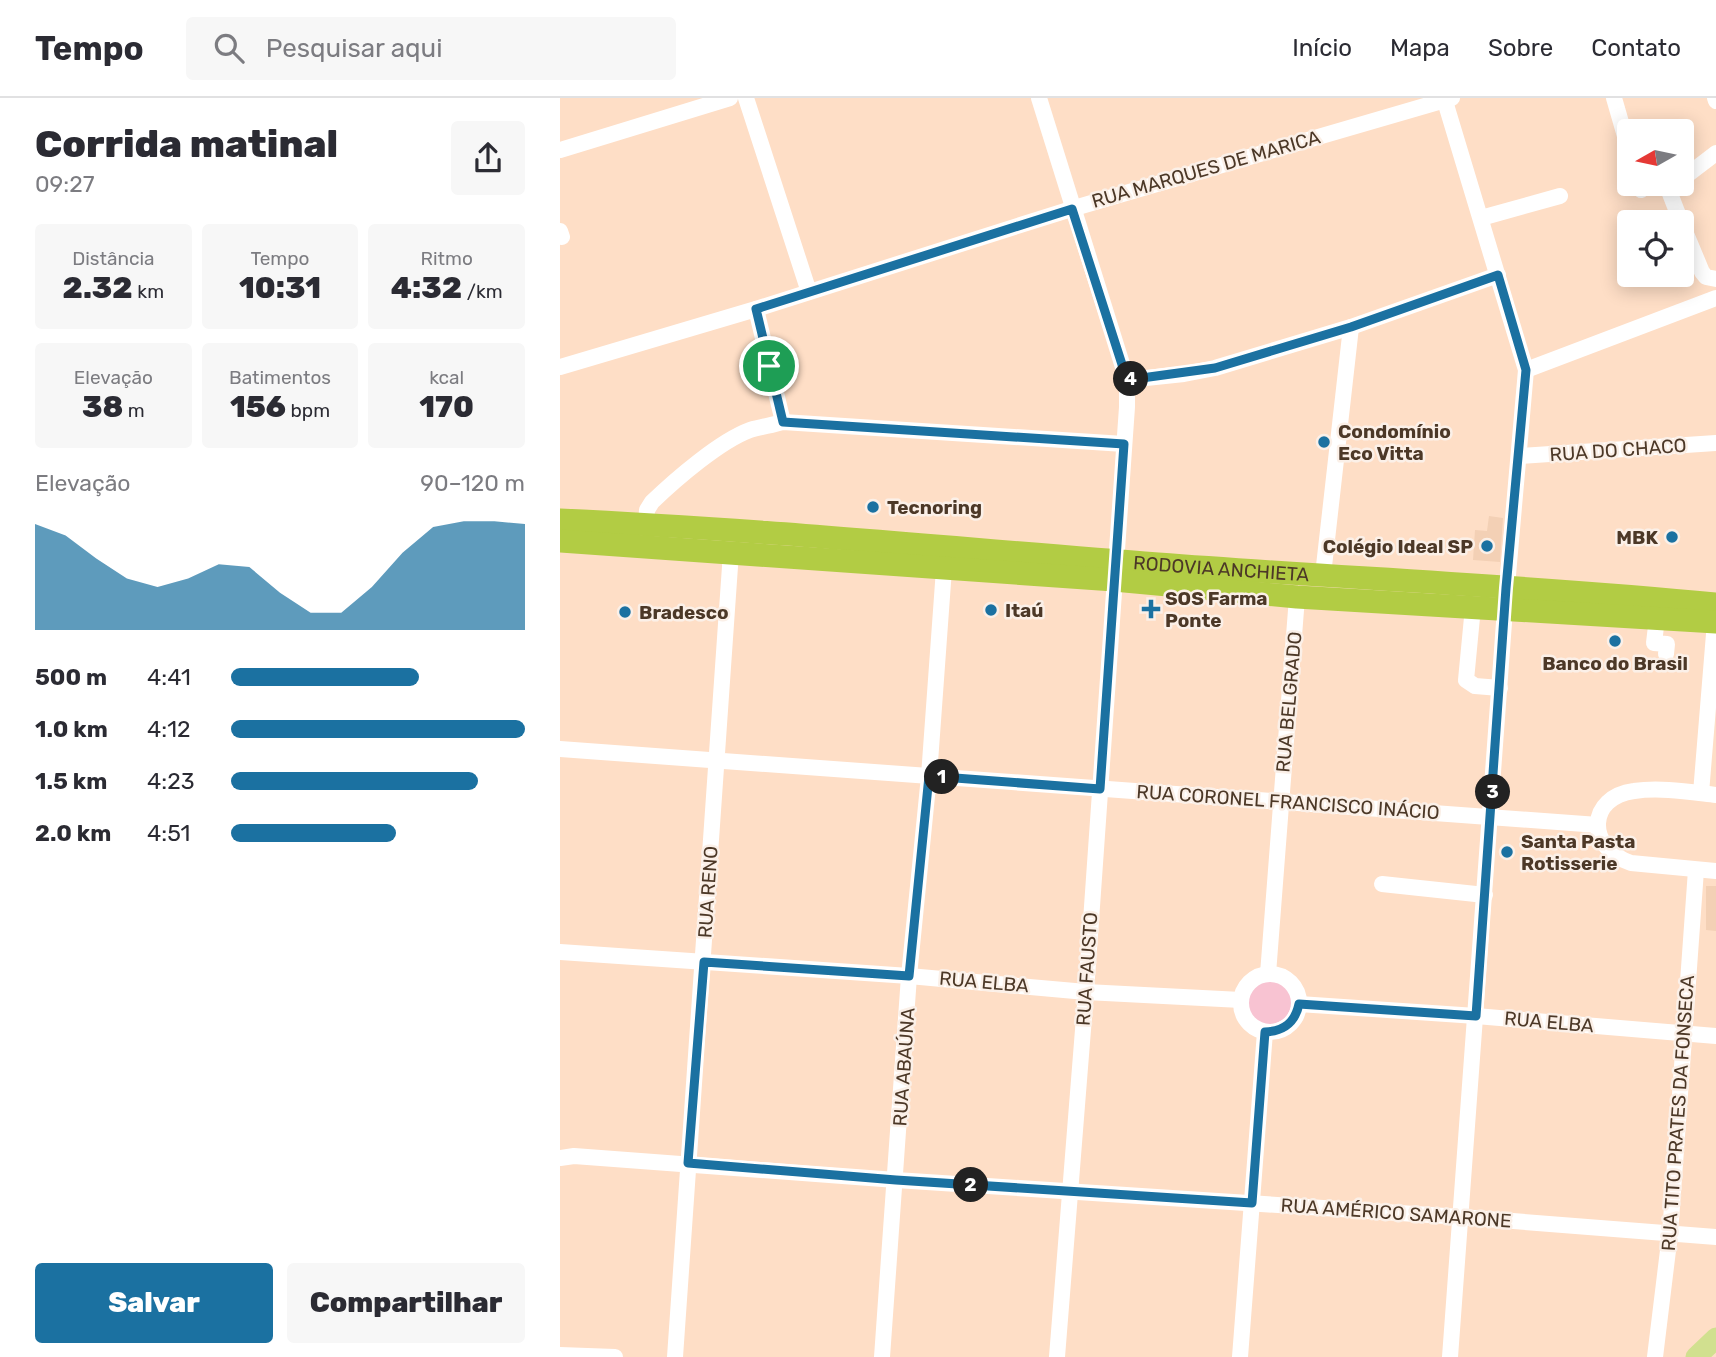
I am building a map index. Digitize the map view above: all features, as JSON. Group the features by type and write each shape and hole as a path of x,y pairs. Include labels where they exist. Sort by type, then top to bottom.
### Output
{"highway":[{"name":"RODOVIA ANCHIETA","path":"560,520 646,524 1114,570 1297,597 1473,607 1505,598 1716,616"},
{"name":"RODOVIA ANCHIETA","path":"560,541 944,569 1323,575 1657,618 1716,616"}],"main road":[{"path":"1696,1357 1716,1338"}],"street":[{"path":"560,150 730,98"},
{"path":"746,98 809,292"},
{"path":"1039,98 1127,380 1215,368 1351,327 1498,275"},
{"path":"1614,98 1620,119"},
{"path":"1447,99 1526,370 1505,598 1450,1357"},
{"name":"RUA MARQUES DE MARICA","path":"560,367 756,309 1072,209 1447,99"},
{"path":"1694,170 1716,153"},
{"path":"1481,218 1560,196"},
{"path":"1694,253 1706,277 1716,279"},
{"path":"1526,370 1712,300 1694,265"},
{"path":"756,309 783,422"},
{"path":"1323,575 1351,327"},
{"name":"RUA FAUSTO","path":"1057,1357 1086,992 1127,380"},
{"path":"646,524 652,502 715,452 751,430 783,422 1124,444"},
{"name":"RUA DO CHACO","path":"1520,456 1716,443"},
{"name":"RUA RENO","path":"675,1357 731,552"},
{"name":"RUA ABAÚNA","path":"882,1357 909,976 929,776 944,569"},
{"name":"RUA BELGRADO","path":"1268,974 1297,597"},
{"path":"1473,607 1466,680 1475,686 1500,688"},
{"path":"1716,616 1709,794 1634,791 1621,795 1605,807 1598,825 1601,843 1618,858 1631,863 1716,871"},
{"path":"1657,618 1654,643 1667,644 1665,654"},
{"name":"RUA CORONEL FRANCISCO INÁCIO","path":"560,748 1598,825"},
{"name":"RUA TITO PRATES DA FONSECA","path":"1655,1356 1670,1234 1696,870"},
{"path":"1382,884 1485,895"},
{"name":"RUA ELBA","path":"560,952 909,976 1086,992 1241,1000"},
{"path":"1268,974 1276,975 1290,983 1295,989 1299,1004 1292,1022 1275,1032 1265,1032 1250,1024 1242,1009 1243,992 1253,979 1268,974"},
{"name":"RUA ELBA","path":"1299,1004 1716,1036"},
{"path":"1240,1357 1265,1032"},
{"name":"RUA AMÉRICO SAMARONE","path":"565,1155 896,1180 1461,1216 1716,1237"},
{"path":"560,1355 615,1357"}],"shaded area":[{"name":"Colégio Ideal SP","path":"1489,516 1503,518 1500,562 1473,560 1475,530 1487,531"},
{"path":"1706,886 1716,886 1716,931 1706,930"},
{"path":"1270,980 1287,987 1294,1004 1287,1021 1270,1028 1253,1021 1246,1004 1253,987"}],"place":[{"name":"Condomínio Eco Vitta","path":"1324,442"},
{"name":"Tecnoring","path":"873,507"},
{"name":"MBK","path":"1672,537"},
{"name":"Colégio Ideal SP","path":"1487,546"},
{"name":"SOS Farma Ponte","path":"1151,609"},
{"name":"Itaú","path":"991,610"},
{"name":"Bradesco","path":"625,612"},
{"name":"Banco do Brasil","path":"1615,641"},
{"name":"Santa Pasta Rotisserie","path":"1507,852"}],"route":[{"path":"1072,209 1127,380 1215,368 1351,327 1498,275 1526,370 1506,588 1476,1016 1299,1004 1292,1022 1275,1032 1265,1032 1252,1203 896,1180 688,1163 704,962 909,976 929,776 1100,789 1124,444 783,422 769,366 756,309 1072,209"}]}
